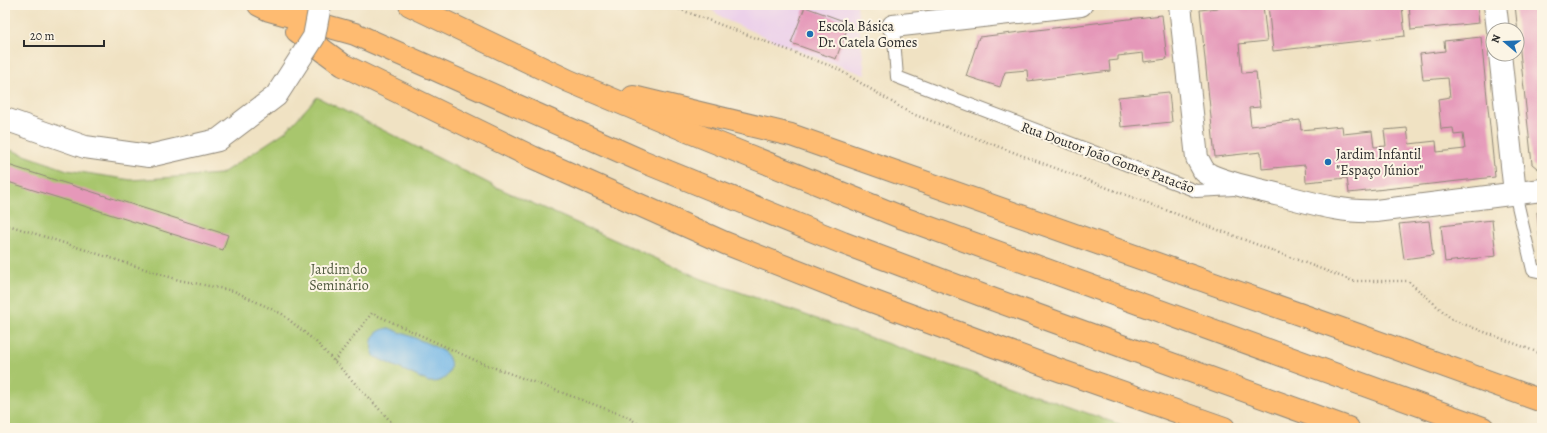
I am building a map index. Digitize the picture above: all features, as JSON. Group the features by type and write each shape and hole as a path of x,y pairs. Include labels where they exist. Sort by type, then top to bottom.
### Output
{"highway":[{"path":"410,5 569,81 690,132 903,218 1483,428"},
{"path":"264,7 343,65 532,156 725,243 864,298 1046,366 1224,428"},
{"path":"264,7 355,34 635,157 843,243 1007,305 1348,428"},
{"path":"569,81 791,136 1336,327 1542,401"}],"street":[{"path":"5,119 85,147 149,156 218,140 276,96 314,37 320,5"},
{"path":"893,26 1081,5"},
{"path":"1180,5 1197,158 1204,171 1210,175 1252,188"},
{"path":"1495,5 1497,22"},
{"path":"1501,62 1515,193"},
{"name":"Rua Doutor João Gomes Patacão","path":"1252,188 1338,209 1363,212 1376,212 1542,190"}],"lane":[{"name":"Rua Doutor João Gomes Patacão","path":"893,26 897,77 1196,191 1252,188"},
{"path":"1515,193 1533,270 1542,272"}],"path":[{"path":"668,5 836,68 910,113 1353,281 1408,281 1453,320 1542,354"},
{"path":"5,224 179,280 234,291 282,314 316,342 397,428"},
{"path":"334,361 372,313 479,362 628,417 644,428"}],"shaded area":[{"name":"Escola Básica Dr. Catela Gomes","path":"705,5 857,5 865,75 794,49 726,20"}],"green space":[{"name":"Jardim do Seminário","path":"317,97 496,187 702,279 1130,428 5,428 5,148 67,170 131,180 221,174 286,131"}],"water":[{"path":"389,328 428,344 446,354 449,358 450,366 446,376 440,381 429,382 375,357 372,347 373,338 379,331"}],"building":[{"path":"1243,5 1263,5 1267,41 1239,44 1242,73 1256,72 1260,107 1249,108 1251,126 1300,120 1301,130 1342,126 1343,134 1372,131 1374,147 1386,146 1384,130 1407,128 1409,144 1436,141 1437,152 1465,149 1463,134 1454,135 1453,128 1441,129 1438,99 1450,97 1448,78 1423,80 1420,54 1445,51 1444,41 1481,37 1495,177 1349,193 1347,178 1306,182 1305,165 1262,169 1261,152 1215,157 1200,10"},
{"path":"1268,5 1402,5 1405,36 1273,51"},
{"path":"1409,5 1477,5 1479,23 1411,30"},
{"path":"1515,5 1542,5 1542,172 1532,164 1521,62 1525,62 1525,22 1517,22"},
{"path":"805,7 849,23 836,59 791,43"},
{"path":"1162,15 1167,59 1144,62 1143,53 1118,56 1118,60 1109,61 1110,71 1028,81 1027,70 1005,72 1000,87 966,76 979,37"},
{"path":"1169,92 1172,122 1121,127 1118,97"},
{"path":"5,164 228,235 223,250 5,181"},
{"path":"1537,212 1542,212 1542,244 1540,244"},
{"path":"1492,220 1496,256 1445,262 1441,226"},
{"path":"1429,221 1433,255 1404,259 1399,224"}],"place":[{"name":"Escola Básica Dr. Catela Gomes","path":"810,34"},
{"name":"Jardim Infantil \"Espaço Júnior\"","path":"1328,162"}]}
